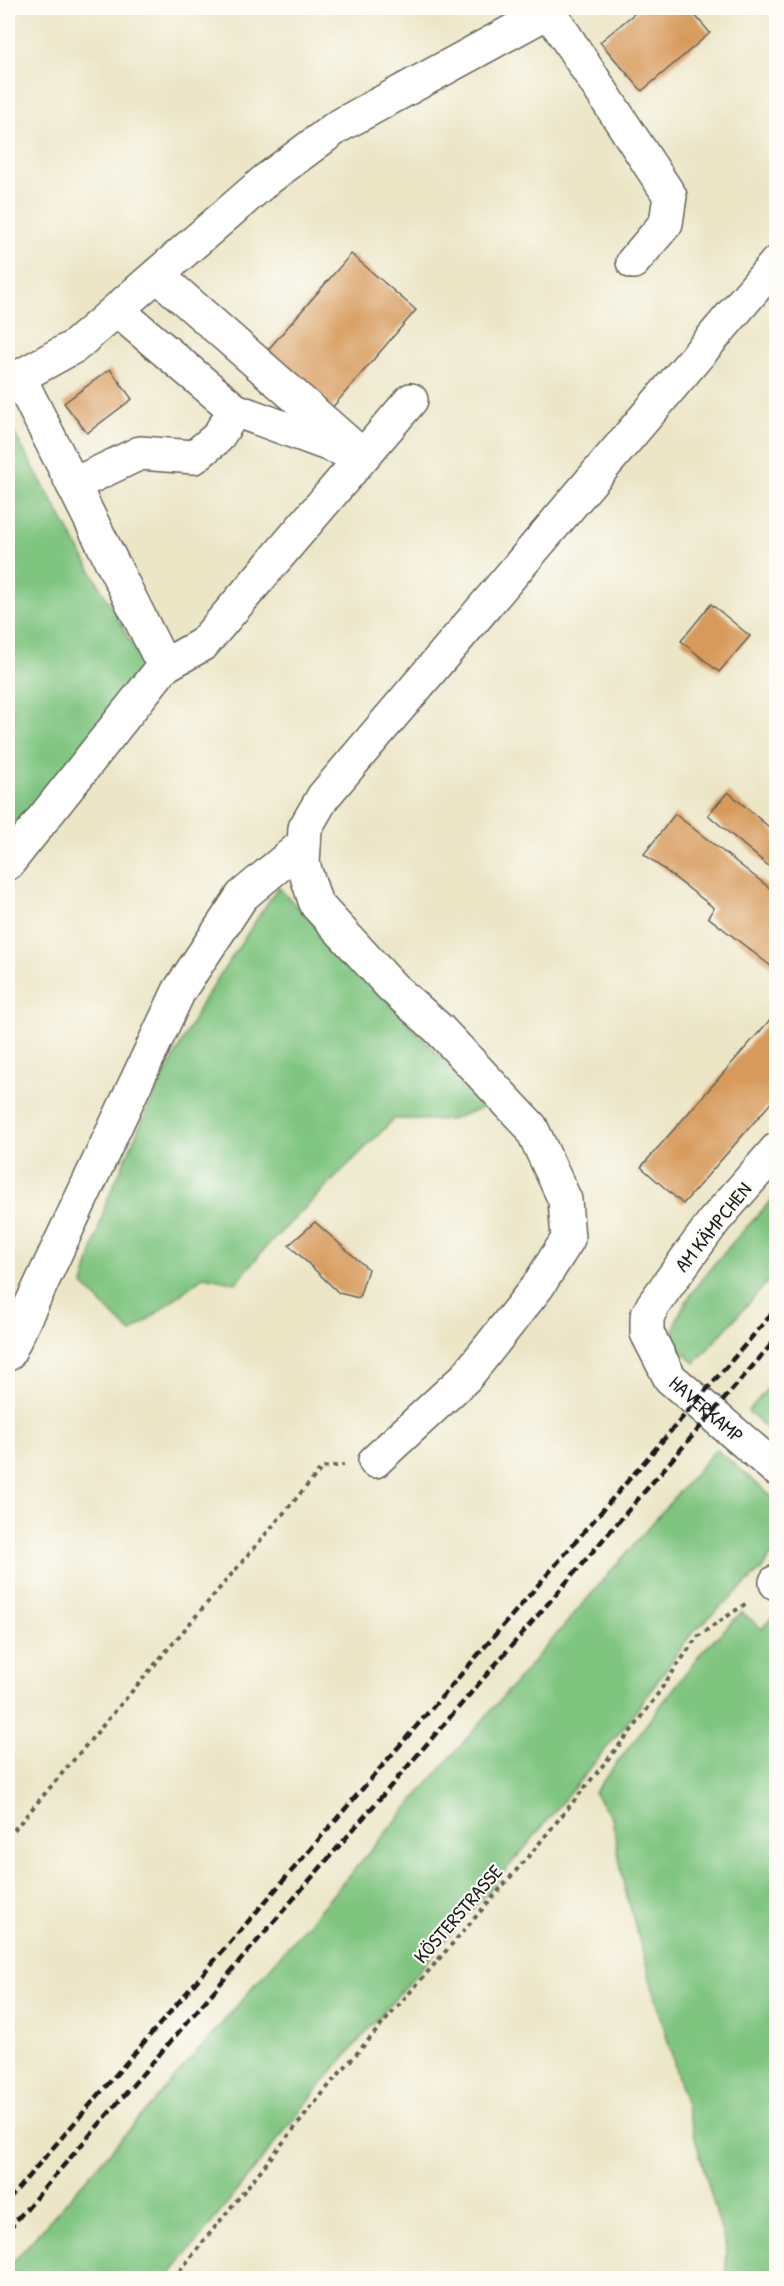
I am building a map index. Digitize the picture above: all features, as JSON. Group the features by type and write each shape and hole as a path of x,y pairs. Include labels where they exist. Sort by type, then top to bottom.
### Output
{"street":[{"path":"164,666 73,485 11,379 75,346 266,180 337,127 552,9 670,196 666,223 633,262"},
{"path":"375,1461 466,1377 538,1286 568,1239 565,1200 531,1126 440,1030 392,987 316,904 303,864 304,828 323,797 777,263"},
{"path":"157,275 363,456"},
{"path":"117,310 235,410 363,456"},
{"path":"8,863 164,666 203,644 411,400"},
{"path":"73,485 140,453 195,458 218,438 235,410"},
{"path":"8,1354 179,991 242,896 304,844"},
{"name":"AM KÄMPCHEN","path":"653,1305 714,1221 777,1150"},
{"name":"HAVERKAMP","path":"653,1305 647,1317 647,1333 670,1378 777,1469"}],"path":[{"path":"8,1836 322,1468 375,1461"},
{"name":"KÖSTERSTRASSE","path":"174,2278 331,2083 525,1860 631,1731 697,1638 776,1583"}],"green space":[{"path":"8,425 146,669 8,844"},
{"path":"278,887 488,1106 449,1120 394,1119 266,1247 236,1283 204,1276 131,1333 83,1285 106,1203 147,1110 203,1001"},
{"path":"776,1195 776,1273 695,1363 676,1342 674,1333 677,1319 686,1301 700,1282"},
{"path":"776,1379 776,1437 748,1411"},
{"path":"716,1449 776,1500 776,1549 761,1570 691,1634 631,1718 528,1844 325,2080 168,2278 8,2278 8,2268 199,2050"},
{"path":"742,1612 762,1629 776,1612 776,2278 725,2278 727,2251 624,1886 612,1818 594,1793 700,1654"}],"building":[{"path":"641,8 689,8 710,33 642,91 600,42"},
{"path":"351,254 416,310 331,409 266,352"},
{"path":"110,369 132,399 87,433 64,403"},
{"path":"711,604 750,636 719,672 681,641"},
{"path":"728,792 776,833 776,861 771,868 708,815"},
{"path":"675,814 776,893 776,970 708,917 714,908 644,854"},
{"path":"776,1013 776,1097 683,1204 641,1167"},
{"path":"315,1222 368,1269 359,1298 339,1293 289,1245"}],"railway":[{"path":"8,2200 776,1309"},
{"path":"8,2230 776,1339"}]}
